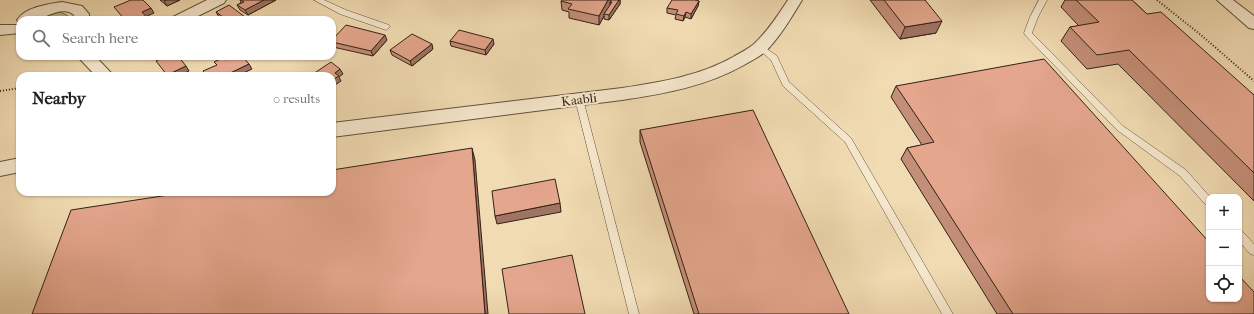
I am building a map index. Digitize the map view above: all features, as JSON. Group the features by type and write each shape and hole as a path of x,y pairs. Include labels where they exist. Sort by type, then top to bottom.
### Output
{"street":[{"path":"186,16 219,0"},
{"name":"Kaabli","path":"336,129 658,89 695,80 731,66 760,47 780,23 795,0"},
{"path":"1224,0 1254,24"},
{"path":"36,16 46,8 59,3 79,8 82,16"},
{"path":"0,30 16,28"},
{"path":"95,60 103,72"},
{"path":"0,169 16,166"}],"lane":[{"path":"318,0 343,12 386,27"},
{"path":"1043,0 1028,33 1120,128 1183,173 1206,199"},
{"path":"760,47 774,58 786,84 848,140 948,314"},
{"path":"579,99 634,314"},
{"path":"1242,237 1254,251"}],"path":[{"path":"1156,0 1201,35 1254,81"},
{"path":"0,91 16,89"}],"shaded area":[{"path":"59,12 67,16 45,16"}],"building":[{"path":"131,0 143,0 151,8 142,12 146,16 122,16 114,7"},
{"path":"241,0 264,0 245,10 237,5 244,2"},
{"path":"608,0 599,16 568,9 572,4 561,1"},
{"path":"611,0 619,0 609,15 604,14 612,2 610,2"},
{"path":"672,0 699,1 691,14 686,12 684,16 676,14 678,10 667,8"},
{"path":"884,0 925,0 942,21 905,27"},
{"path":"1076,0 1132,0 1147,14 1161,12 1254,95 1254,173 1129,50 1097,55 1070,27 1099,22"},
{"path":"229,5 244,16 222,16 216,12"},
{"path":"346,25 385,35 371,51 336,43 336,36"},
{"path":"459,30 493,39 485,50 450,41"},
{"path":"412,34 432,44 410,61 390,50"},
{"path":"1044,59 1206,239 1206,302 1242,302 1242,279 1254,292 1254,314 1013,314 907,148 934,142 896,86"},
{"path":"181,60 186,66 173,72 165,72 156,61"},
{"path":"218,60 246,60 249,64 232,72 204,72 203,71 217,65 214,62"},
{"path":"331,62 340,69 336,72 316,72"},
{"path":"753,110 849,314 699,314 640,130"},
{"path":"472,148 485,314 32,314 71,210 162,196 336,196 336,169"},
{"path":"555,179 560,203 495,216 492,191"},
{"path":"572,255 585,314 509,314 502,269"}]}
